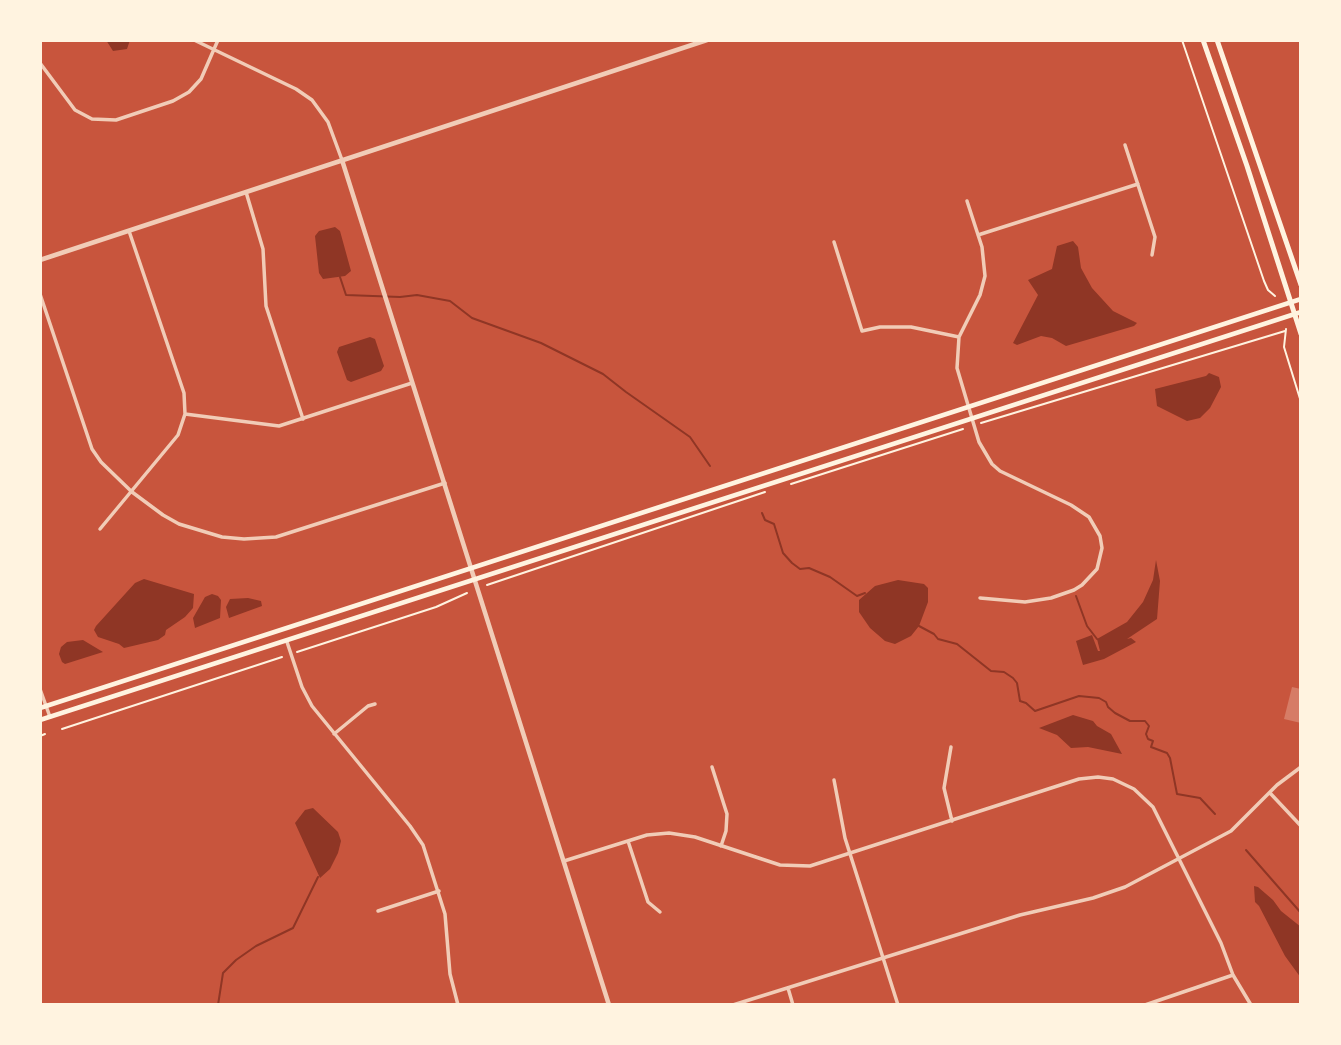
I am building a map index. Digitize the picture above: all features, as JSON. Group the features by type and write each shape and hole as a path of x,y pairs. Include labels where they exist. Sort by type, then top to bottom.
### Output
{"main road":[{"path":"1203,40 1291,302 1298,313 1301,334"},
{"path":"1217,40 1301,285"},
{"path":"43,707 1301,299"},
{"path":"40,720 1298,313"}],"street":[{"path":"194,40 296,89 312,100 328,122 474,573 609,1005"},
{"path":"40,64 75,110 92,119 110,121 185,95 201,79 218,40"},
{"path":"40,260 708,40"},
{"path":"1125,145 1155,237 1152,255"},
{"path":"978,235 1138,184"},
{"path":"246,192 263,249 266,306 303,419"},
{"path":"967,201 985,267 983,286 958,337 957,368 982,450 992,464 1007,475 1072,505 1089,517 1100,536 1102,548 1095,572 1074,590 1025,603 980,598"},
{"path":"100,529 178,435 185,414 184,393 130,231"},
{"path":"834,242 862,331 880,327 911,327 958,337"},
{"path":"40,293 92,449 101,462 132,492 163,515 192,529 222,537 261,539 290,534 445,483"},
{"path":"185,414 275,426 412,383"},
{"path":"287,642 309,701 418,836 426,851 446,922 450,974 458,1005"},
{"path":"40,690 43,707 50,717"},
{"path":"334,734 368,706 375,704"},
{"path":"951,747 944,788 952,821"},
{"path":"712,767 727,814 722,845"},
{"path":"733,1005 1018,916 1102,895 1178,860 1231,831 1301,767"},
{"path":"564,862 647,835 669,833 695,837 774,864 795,867 817,865 1075,781 1106,778 1119,781 1148,800 1191,880 1233,975 1251,1005"},
{"path":"834,780 842,827 898,1005"},
{"path":"1270,793 1301,826"},
{"path":"628,841 648,902 660,912"},
{"path":"378,911 439,891"},
{"path":"1145,1005 1233,975"},
{"path":"788,988 793,1005"}],"path":[{"path":"1182,40 1264,281 1275,296"},
{"path":"981,423 1285,330 1284,347 1301,402"},
{"path":"781,487 963,429"},
{"path":"487,585 768,491"},
{"path":"296,652 436,607 467,593"},
{"path":"62,729 282,657"},
{"path":"40,736 45,734"}],"shaded area":[{"path":"106,40 130,40 127,49 113,51"},
{"path":"335,227 340,231 351,271 345,276 323,279 319,273 315,236 319,231"},
{"path":"1073,241 1078,247 1081,268 1092,288 1113,311 1137,323 1066,346 1052,338 1041,336 1017,345 1013,343 1038,295 1028,280 1052,269 1057,246"},
{"path":"370,337 375,339 384,366 381,371 351,382 347,380 337,352 339,347"},
{"path":"1209,373 1219,377 1221,387 1210,408 1200,418 1187,421 1157,406 1155,389"},
{"path":"1156,560 1160,581 1157,619 1127,639 1131,638 1136,642 1104,659 1083,665 1076,641 1092,635 1100,651 1097,639 1127,622 1143,602 1153,580"},
{"path":"144,579 194,594 193,608 158,640 124,648 98,637 94,630 96,626 135,583"},
{"path":"898,580 924,584 928,588 928,602 919,626 911,636 895,644 885,641 870,628 859,612 859,600 875,586"},
{"path":"212,594 221,600 220,618 195,628 193,618 205,597"},
{"path":"248,598 261,601 262,606 229,618 226,607 230,599"},
{"path":"83,640 103,652 65,664 62,662 59,654 61,647 67,642"},
{"path":"1073,715 1093,721 1111,734 1122,754 1088,747 1071,748 1057,735 1039,728"},
{"path":"313,808 338,832 341,841 330,869 320,878 295,823 305,810"},
{"path":"1254,886 1301,927 1301,978 1285,956 1255,902"}],"building":[{"path":"1292,687 1301,689 1301,723 1284,719"}],"waterway":[{"path":"340,277 346,295 417,295 450,301 472,318 541,343 603,374 690,437 710,466"},
{"path":"762,513 765,520 774,524 783,553 792,563 800,569 809,568 830,577 857,596 865,593"},
{"path":"1076,596 1087,626 1097,639"},
{"path":"919,626 938,639 957,644 991,671 1004,672 1013,678 1017,683 1020,701 1035,711 1079,696 1099,698 1115,713 1130,721 1145,721 1149,726 1146,734 1148,739 1153,741 1151,747 1167,753 1170,758 1177,794 1200,798 1215,814"},
{"path":"1246,850 1301,913"},
{"path":"218,1005 223,973 256,946 293,928 318,877"}]}
